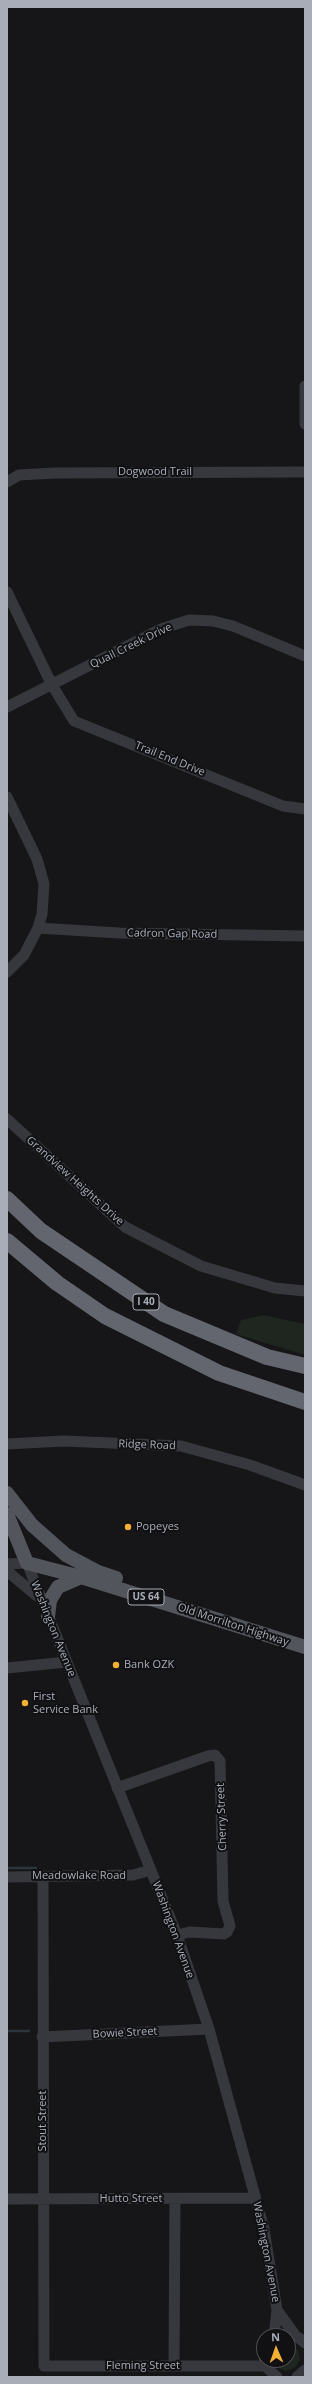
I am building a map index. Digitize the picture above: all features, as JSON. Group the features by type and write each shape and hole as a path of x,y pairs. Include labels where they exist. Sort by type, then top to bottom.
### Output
{"highway":[{"name":"I 40","path":"7,1199 41,1231 164,1314 267,1357 305,1366"},
{"path":"7,1241 57,1283 105,1316 219,1373 305,1402"}],"main road":[{"path":"7,1493 32,1525 66,1555 98,1572 211,1618"},
{"path":"7,1514 27,1563"},
{"name":"Old Morrilton Highway","path":"27,1563 81,1577 305,1647"},
{"path":"48,1617 50,1600 58,1587 81,1577"}],"street":[{"path":"305,386 305,424"},
{"name":"Dogwood Trail","path":"7,482 19,475 54,473 305,472"},
{"path":"7,592 52,685"},
{"name":"Quail Creek Drive","path":"7,707 161,629 189,620 213,622 233,626 305,656"},
{"name":"Trail End Drive","path":"52,685 74,721 283,806 305,809"},
{"path":"7,797 37,858 44,884 42,914 38,928 24,955 7,972"},
{"name":"Cadron Gap Road","path":"38,928 119,933 305,936"},
{"name":"Grandview Heights Drive","path":"7,1119 125,1227 201,1266 275,1288 305,1290"},
{"name":"Ridge Road","path":"7,1444 64,1441 181,1446 250,1465 305,1485"},
{"path":"7,1564 27,1563"},
{"name":"Washington Avenue","path":"27,1563 177,1935 209,2029 264,2229 277,2310 275,2328"},
{"path":"7,1572 34,1592 42,1603"},
{"path":"7,1668 68,1664"},
{"name":"Cherry Street","path":"117,1788 208,1756 215,1755 220,1761 223,1901 230,1926 224,1934 190,1932 177,1935"},
{"name":"Meadowlake Road","path":"7,1877 133,1875 150,1870"},
{"name":"Stout Street","path":"43,1876 42,2037 44,2366"},
{"name":"Bowie Street","path":"42,2037 209,2029"},
{"name":"Hutto Street","path":"7,2199 255,2198"},
{"path":"174,2366 175,2199"},
{"name":"Washington Avenue","path":"277,2310 289,2328"},
{"path":"296,2337 305,2343"},
{"name":"Fleming Street","path":"242,2366 256,2360"},
{"name":"Fleming Street","path":"44,2366 242,2366 269,2372"},
{"path":"242,2366 251,2372 253,2377"},
{"path":"256,2377 269,2372"}],"shaded area":[{"path":"263,1315 305,1324 305,1355 236,1334 241,1320"},
{"path":"296,2349 298,2350 300,2359 296,2367"},
{"path":"278,2368 294,2368 287,2371"}],"waterway":[{"path":"7,1868 36,1868"},
{"path":"7,2031 29,2031"}],"place":[{"name":"Popeyes","path":"128,1527"},
{"name":"Bank OZK","path":"116,1665"},
{"name":"First Service Bank","path":"25,1703"}]}
